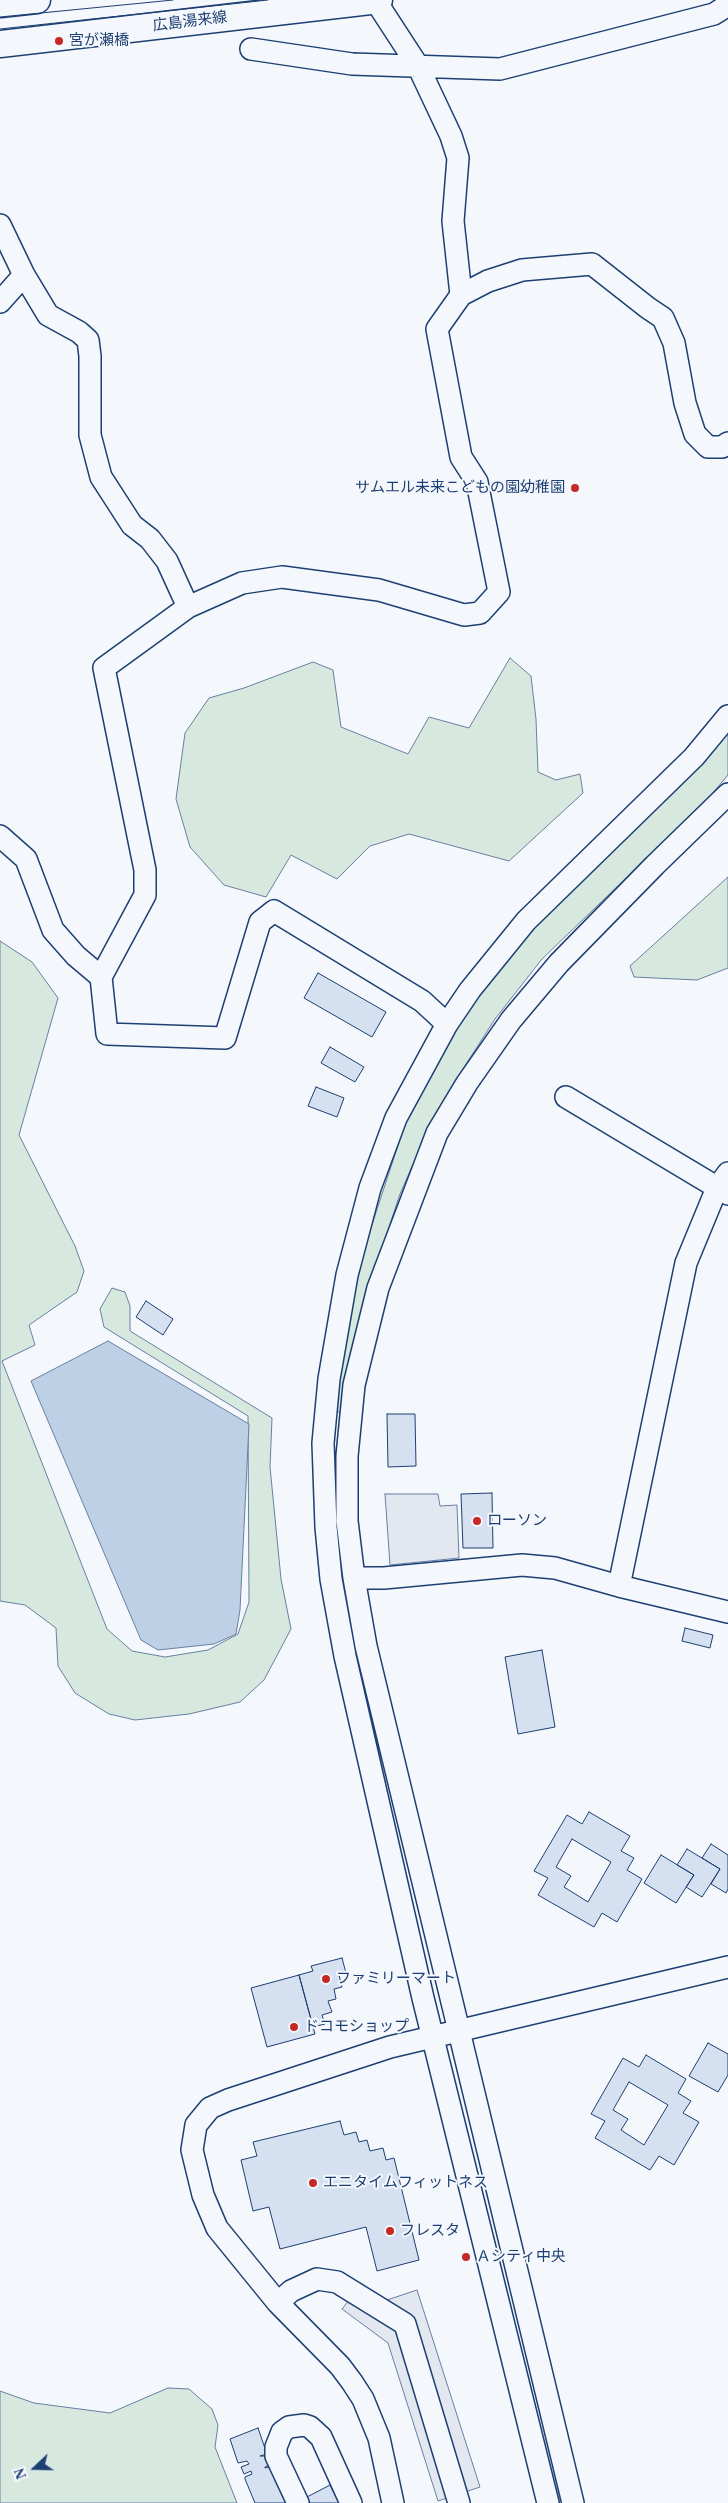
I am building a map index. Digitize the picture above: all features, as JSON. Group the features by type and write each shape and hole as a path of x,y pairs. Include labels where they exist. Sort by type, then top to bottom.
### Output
{"main road":[{"path":"0,4 37,0"},
{"name":"広島湯来線","path":"0,44 379,0"}],"street":[{"path":"375,0 418,66 452,136 458,158 453,221 461,295"},
{"path":"251,49 352,64 500,69 714,14 728,5"},
{"path":"0,226 24,276 48,315 79,332 88,340 90,356 90,435 101,477 132,524 150,539 167,561 188,607"},
{"path":"447,1024 422,1001 274,911 260,922 225,1038 107,1034 101,976 145,895 144,870 104,668 188,607 242,583 282,577 379,590 464,615 480,613 499,592 477,482 461,457 437,329 461,295 488,281 522,270 592,264 663,318 674,343 685,402 695,434 708,446 722,447 728,443"},
{"path":"0,302 24,276"},
{"path":"548,2503 432,2036 345,1656 327,1536 323,1442 329,1379 346,1285 370,1188 396,1118 447,1024 470,990 526,921 694,757 728,716"},
{"path":"573,2503 457,2030 405,1801 366,1646 354,1578 347,1520 347,1456 354,1385 378,1288 437,1133 511,1020 553,970 654,865 728,794"},
{"path":"0,836 26,858 53,930 76,956 101,976"},
{"path":"566,1097 724,1185 686,1263 619,1586"},
{"path":"354,1578 384,1578 522,1565 555,1568 619,1586 728,1612"},
{"path":"394,2503 379,2438 363,2399 340,2366 278,2303 217,2228 203,2195 192,2150 196,2125 210,2108 228,2100 390,2047 728,1967"},
{"path":"278,2303 291,2291 317,2279 336,2282 405,2324 459,2503"},
{"path":"298,2503 276,2456 276,2447 282,2432 296,2425 310,2427 321,2437 351,2503"}],"shaded area":[{"path":"510,658 531,676 536,719 538,772 556,780 580,774 583,793 509,861 409,834 370,846 337,879 291,855 266,897 224,885 190,847 176,799 185,733 209,698 244,688 313,662 333,670 341,727 408,754 429,717 469,728"},
{"path":"728,732 728,775 705,802 542,959 495,1019 461,1072 425,1137 400,1194 377,1263 344,1389 340,1412 334,1412 342,1344 361,1258 408,1115 441,1050 489,976 537,919 706,760"},
{"path":"728,877 728,968 697,980 634,977 630,966"},
{"path":"0,941 32,962 58,998 19,1135 75,1246 84,1271 77,1292 29,1325 35,1345 2,1361 107,1629 132,1651 165,1657 208,1650 238,1634 249,1602 248,1416 104,1327 100,1309 112,1288 125,1292 130,1306 130,1331 272,1418 270,1467 281,1579 291,1629 264,1680 240,1702 189,1714 135,1720 109,1714 75,1693 58,1666 56,1628 25,1605 0,1601"},
{"path":"385,1494 438,1494 440,1506 457,1505 459,1558 390,1565"},
{"path":"360,2286 381,2302 417,2290 480,2487 438,2501 388,2343 342,2309"},
{"path":"168,2388 189,2389 212,2409 218,2425 215,2447 237,2503 0,2503 0,2391 34,2403 110,2413"}],"water":[{"path":"108,1341 249,1424 240,1610 236,1634 214,1644 158,1650 141,1640 31,1381"}],"building":[{"path":"318,973 386,1012 372,1037 304,998"},
{"path":"330,1047 364,1067 355,1082 321,1063"},
{"path":"316,1087 344,1098 337,1117 308,1106"},
{"path":"146,1301 173,1319 163,1335 136,1317"},
{"path":"387,1414 415,1414 416,1466 388,1467"},
{"name":"ローソン","path":"492,1493 493,1548 463,1548 461,1494"},
{"path":"685,1628 713,1635 710,1648 682,1641"},
{"path":"542,1650 555,1727 518,1734 505,1657"},
{"path":"589,1812 630,1836 621,1851 634,1858 627,1870 642,1879 617,1922 602,1913 594,1927 538,1895 548,1878 534,1871 567,1815 582,1824","holes":["572,1839 611,1862 588,1902 564,1887 571,1876 556,1867"]},
{"path":"711,1844 728,1855 728,1889 726,1893 711,1884 720,1869 702,1858"},
{"path":"687,1849 720,1869 702,1897 686,1887 694,1875 677,1865"},
{"path":"661,1855 694,1875 676,1903 644,1883"},
{"path":"342,1958 346,1973 339,1975 342,1987 334,1989 336,1999 328,2001 332,2012 322,2015 325,2024 313,2027 299,1975 313,1971 311,1966"},
{"path":"299,1975 315,2034 267,2047 251,1988"},
{"path":"708,2043 728,2054 728,2075 718,2092 689,2076"},
{"path":"646,2055 686,2079 678,2093 691,2101 683,2113 699,2122 674,2165 659,2156 650,2170 595,2138 605,2121 591,2114 623,2058 639,2067","holes":["629,2082 668,2105 644,2145 621,2130 628,2119 613,2110"]},
{"path":"340,2121 344,2135 356,2132 359,2142 367,2140 370,2151 383,2148 386,2160 394,2158 419,2260 377,2271 366,2227 280,2249 269,2207 253,2211 241,2160 257,2156 253,2142"},
{"path":"258,2428 267,2454 260,2456 265,2456 269,2465 265,2468 272,2466 289,2503 255,2503 245,2479 245,2477 252,2474 251,2471 244,2474 241,2467 249,2464 247,2461 238,2463 230,2439"},
{"path":"330,2485 339,2503 310,2503 307,2497"}],"tram line":[{"path":"0,17 173,0"},
{"path":"0,29 268,0"}],"place":[{"name":"宮が瀬橋","path":"59,41"},
{"name":"サムエル未来こどもの園幼稚園","path":"575,488"},
{"name":"ローソン","path":"477,1521"},
{"name":"ファミリーマート","path":"326,1979"},
{"name":"ドコモショップ","path":"294,2027"},
{"name":"エニタイムフィットネス","path":"313,2183"},
{"name":"フレスタ","path":"390,2231"},
{"name":"Ａシティ中央","path":"466,2257"}]}
